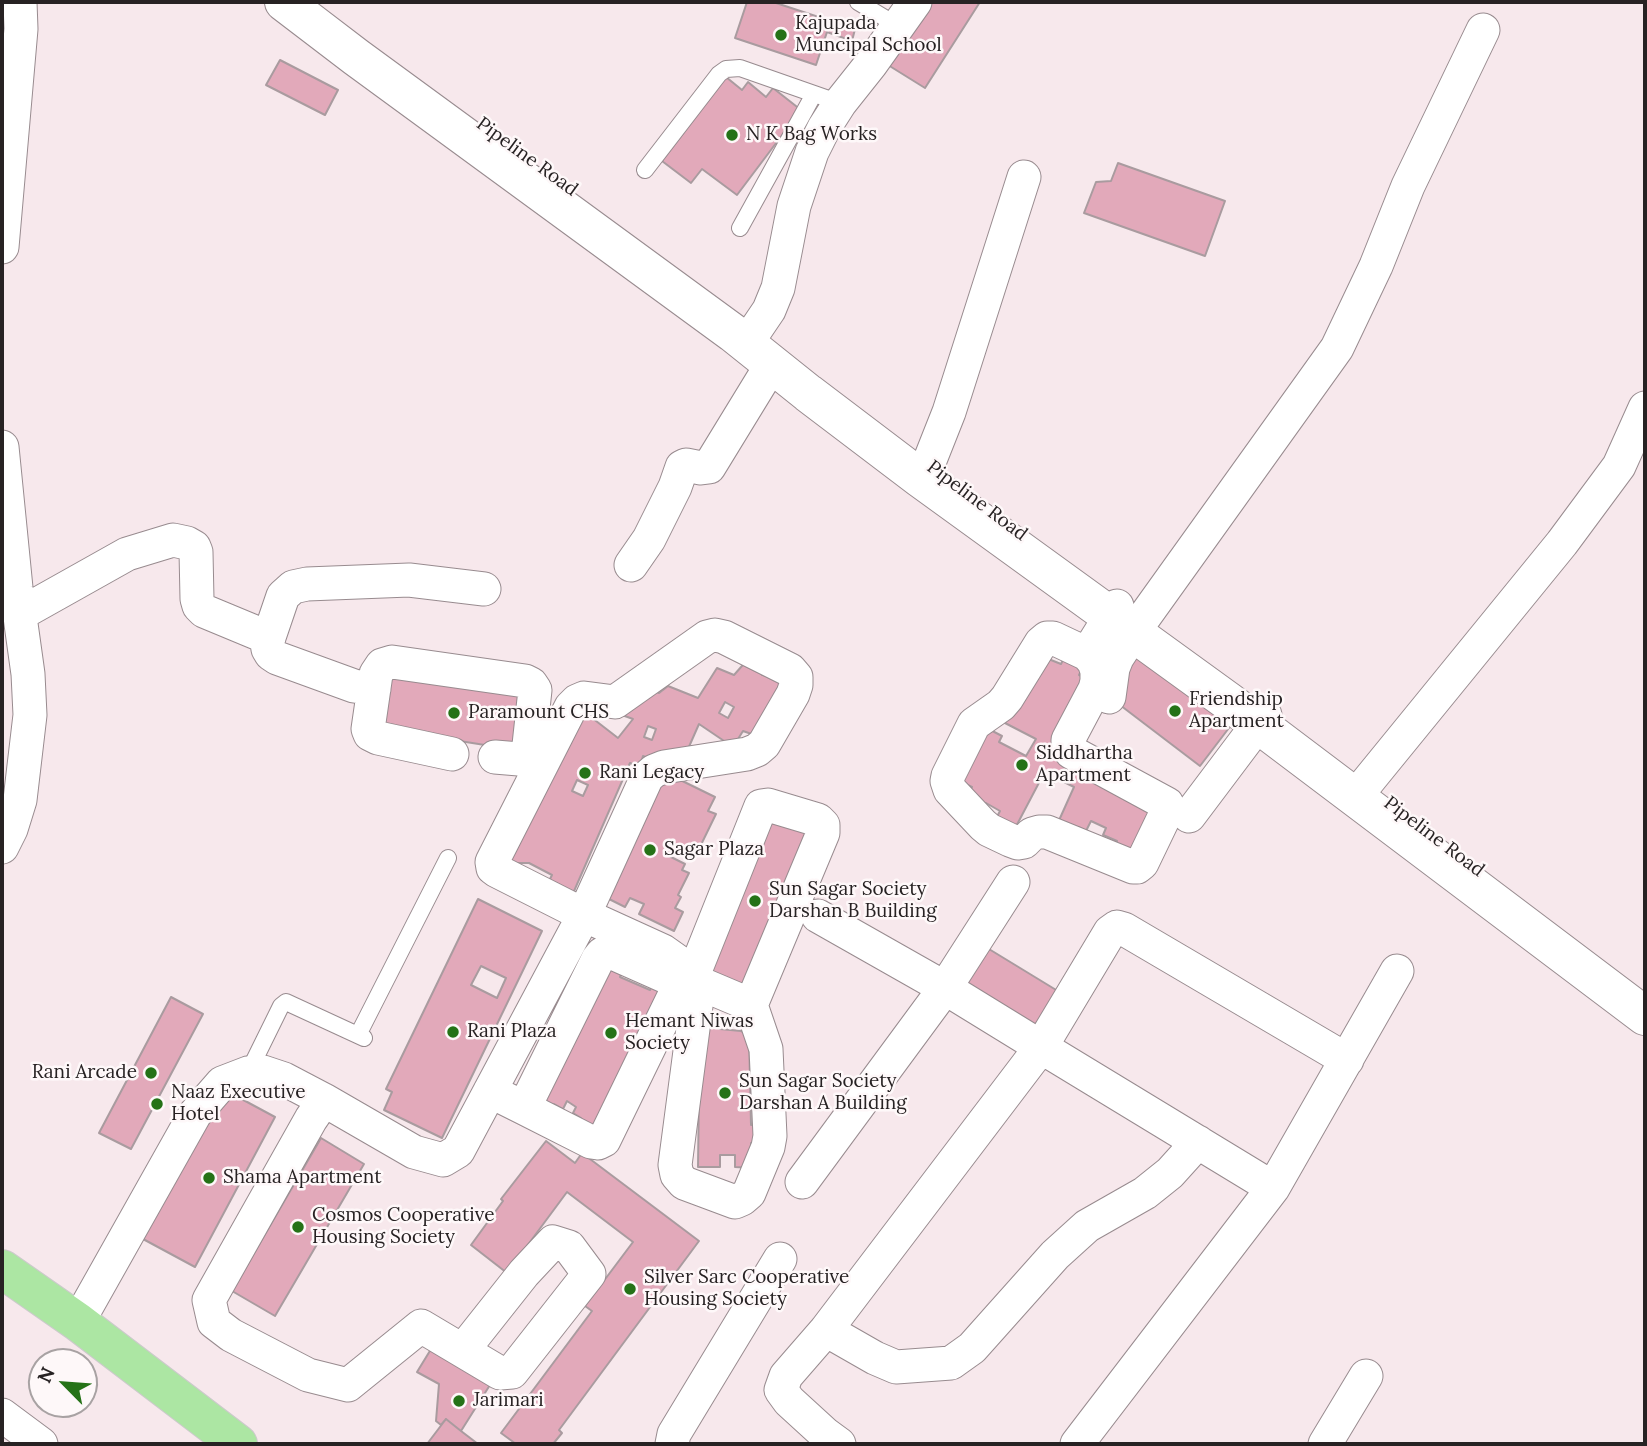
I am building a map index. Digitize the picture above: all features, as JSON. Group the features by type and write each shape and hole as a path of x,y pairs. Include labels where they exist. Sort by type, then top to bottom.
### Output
{"main road":[{"path":"6,1281 78,1322 237,1444"}],"street":[{"path":"2,247 21,29 20,2"},
{"path":"284,2 361,49"},
{"name":"Pipeline Road","path":"313,2 361,49 924,471 1642,1000"},
{"path":"631,565 658,522 682,467 709,467 759,345 778,288 794,206 812,152 824,128 827,99 906,14"},
{"path":"1087,654 1126,619 1336,348 1376,266 1408,186 1483,30"},
{"path":"924,471 949,412 1024,177"},
{"path":"1360,791 1570,532 1619,466 1645,408"},
{"path":"2,447 28,674 30,715 20,800 2,847"},
{"path":"20,614 127,554 173,540 187,542 196,551 197,599 204,611 268,638"},
{"path":"374,690 277,658 268,649 268,638 284,596 293,587 307,583 409,580 484,589"},
{"path":"1109,698 1113,668 1126,619"},
{"path":"78,1322 194,1114 222,1083 248,1073 263,1072 284,1079 324,1100 414,1152 443,1160 458,1151 490,1091 584,915 648,777 664,767 747,754 757,750 764,744 793,694 796,677 790,670 715,635 707,637 615,702 584,698 571,707 492,862 493,868 584,915 645,955 678,982 678,988 604,1140 591,1142 490,1091"},
{"path":"1047,638 1053,638 1087,654 1094,662 1097,681 1068,740 1068,747 1071,752 1168,806 1142,863 1137,867 1048,832 1032,834 1024,842 1010,840 983,825 950,790 947,781 974,724 1007,698 1041,643 1047,638"},
{"path":"452,754 377,738 370,734 368,729 376,674 382,665 393,662 531,684 535,691 528,754 519,759 495,757"},
{"path":"1189,816 1261,719"},
{"path":"768,805 818,820 823,825 823,833 751,1005 766,1049 770,1136 749,1193 735,1202 684,1183 677,1175 675,1165 696,979 761,806 768,805"},
{"path":"802,1182 945,988 1013,882"},
{"path":"818,916 945,988 1273,1188"},
{"path":"839,1444 789,1401 781,1390 786,1376 826,1330 1041,1047 1110,932 1117,927 1124,929 1347,1060"},
{"path":"524,1108 598,959 608,951 645,955 663,951 687,968 696,979 751,1005"},
{"path":"1077,1444 1273,1188 1398,971"},
{"path":"324,1100 209,1300 214,1322 231,1335 308,1376 348,1385 421,1326 463,1350"},
{"path":"826,1330 896,1367 951,1363 972,1348 1055,1255 1087,1226 1145,1194 1170,1173 1198,1142"},
{"path":"671,1444 674,1434 780,1259"},
{"path":"1325,1444 1366,1376"},
{"path":"2,1415 41,1444"}],"lane":[{"path":"858,2 906,14"},
{"path":"645,170 719,74 726,69 740,68 827,99 764,184 740,228"},
{"path":"764,184 799,191"},
{"path":"248,1073 281,1006 286,1002 361,1037 448,858"}],"building":[{"name":"Kajupada Muncipal School","path":"747,2 773,2 855,29 852,41 827,32 816,65 735,38"},
{"path":"928,2 980,2 925,88 888,65"},
{"path":"280,60 338,90 325,115 266,85"},
{"name":"N K Bag Works","path":"726,77 742,90 748,82 766,97 773,88 801,110 737,195 702,169 691,183 662,161"},
{"path":"1118,163 1225,201 1205,256 1084,213 1096,182 1111,181"},
{"name":"Friendship Apartment","path":"1132,644 1235,720 1200,766 1116,702"},
{"name":"Rani Legacy","path":"749,658 762,675 787,679 760,737 743,731 733,747 699,724 684,758 659,763 643,756 640,767 630,763 571,898 546,887 552,875 529,863 500,863 578,707 618,738 633,719 622,715 651,689 659,693 668,686 698,698 717,668 734,675","holes":["725,702 734,707 728,718 719,713","648,726 656,729 652,740 644,737","577,780 588,785 583,796 572,791"]},
{"name":"Siddhartha Apartment","path":"1046,658 1061,664 1064,658 1082,669 1079,675 1090,680 1056,749 1166,806 1131,860 1112,851 1117,841 1103,835 1106,828 1091,821 1086,831 1079,827 1074,836 1056,827 1074,787 1056,778 1054,783 1042,777 1011,836 992,826 1000,811 986,803 984,807 966,798 972,787 951,777 979,724 1002,736 999,742 1026,756 1036,739 1005,723 1034,667"},
{"name":"Paramount CHS","path":"386,674 531,697 523,751 377,728"},
{"name":"Sagar Plaza","path":"666,773 715,797 708,811 716,814 696,855 674,844 669,856 685,864 682,870 689,873 678,895 681,897 675,908 683,912 674,931 639,914 644,904 630,898 625,907 605,897"},
{"name":"Sun Sagar Society Darshan B Building","path":"762,810 809,827 748,993 702,976"},
{"name":"Rani Plaza","path":"478,899 542,931 442,1138 384,1110 392,1092 386,1089","holes":["481,966 506,978 497,998 471,985"]},
{"path":"984,946 1066,996 1043,1033 961,983"},
{"name":"Hemant Niwas Society","path":"607,956 625,965 620,977 650,990 656,975 674,984 597,1138 576,1128 581,1118 573,1113 576,1107 567,1101 563,1109 554,1104 549,1114 531,1104"},
{"name":"Rani Arcade","path":"171,997 203,1014 131,1149 99,1133"},
{"name":"Sun Sagar Society Darshan A Building","path":"700,1017 719,1017 720,1029 741,1031 749,1035 751,1125 760,1124 760,1144 751,1143 751,1168 735,1167 735,1155 720,1155 720,1167 698,1167"},
{"name":"Shama Apartment","path":"223,1089 275,1117 195,1267 143,1239"},
{"name":"Cosmos Cooperative Housing Society","path":"321,1138 364,1164 275,1316 232,1291"},
{"name":"Silver Sarc Cooperative Housing Society","path":"546,1141 575,1163 582,1153 699,1241 559,1430 562,1433 553,1444 516,1444 501,1433 592,1311 585,1306 633,1242 567,1192 507,1273 471,1245 503,1201 501,1199"},
{"name":"Jarimari","path":"436,1341 495,1377 461,1431 446,1419 441,1425 436,1421 439,1384 417,1372"},
{"path":"446,1419 461,1431 478,1444 427,1444"}],"place":[{"name":"Kajupada Muncipal School","path":"781,35"},
{"name":"N K Bag Works","path":"732,135"},
{"name":"Friendship Apartment","path":"1175,711"},
{"name":"Paramount CHS","path":"454,713"},
{"name":"Siddhartha Apartment","path":"1022,765"},
{"name":"Rani Legacy","path":"585,773"},
{"name":"Sagar Plaza","path":"650,850"},
{"name":"Sun Sagar Society Darshan B Building","path":"755,901"},
{"name":"Rani Plaza","path":"453,1032"},
{"name":"Hemant Niwas Society","path":"611,1033"},
{"name":"Rani Arcade","path":"151,1073"},
{"name":"Sun Sagar Society Darshan A Building","path":"725,1093"},
{"name":"Naaz Executive Hotel","path":"157,1104"},
{"name":"Shama Apartment","path":"209,1178"},
{"name":"Cosmos Cooperative Housing Society","path":"298,1227"},
{"name":"Silver Sarc Cooperative Housing Society","path":"630,1289"},
{"name":"Jarimari","path":"459,1401"}]}
